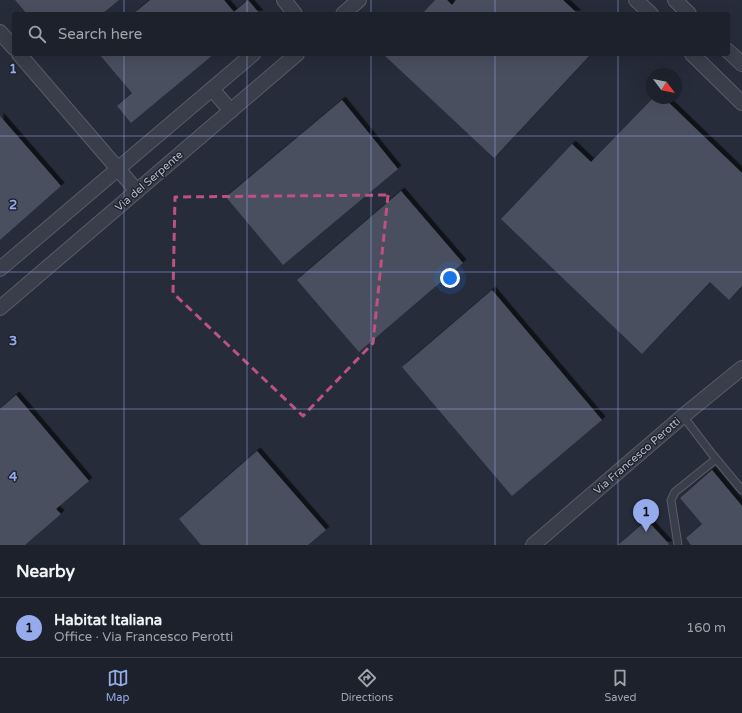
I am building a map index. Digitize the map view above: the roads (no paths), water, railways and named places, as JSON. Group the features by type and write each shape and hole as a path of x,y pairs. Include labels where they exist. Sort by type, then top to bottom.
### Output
{"street":[{"path":"284,0 294,12"},
{"path":"345,12 359,0"},
{"path":"636,0 649,12"},
{"path":"675,0 687,12"},
{"path":"0,32 12,46"},
{"path":"730,53 742,64"},
{"path":"21,56 137,191"},
{"path":"0,269 251,56"},
{"name":"Via del Serpente","path":"2,303 137,191 295,56"},
{"path":"694,56 742,103"},
{"path":"212,89 231,110"},
{"name":"Via Francesco Perotti","path":"533,545 683,416 742,368"}],"lane":[{"path":"683,416 742,490"},
{"path":"678,545 671,500 675,492 716,459"}],"place":[{"name":"Habitat Italiana","path":"646,532"}]}
